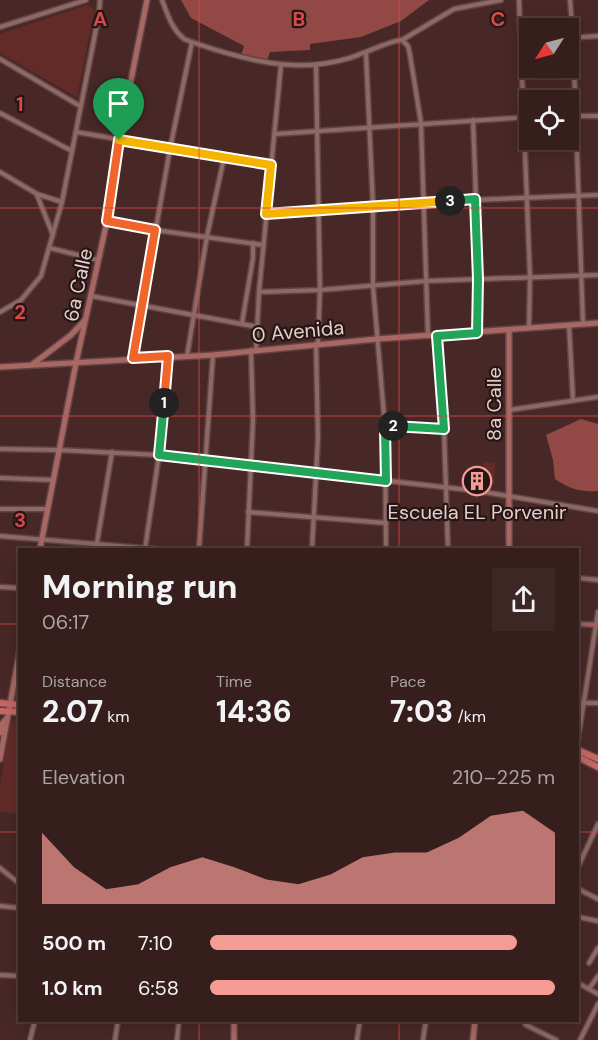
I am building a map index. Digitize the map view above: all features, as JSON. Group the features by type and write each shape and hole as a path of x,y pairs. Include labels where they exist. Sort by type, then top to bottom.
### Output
{"main road":[{"path":"0,704 6,712"},
{"path":"579,750 598,759"},
{"path":"579,758 598,767"}],"street":[{"path":"0,27 86,0"},
{"path":"0,312 21,300 41,276 50,248 62,202 100,0"},
{"name":"6a Calle","path":"40,548 76,363 107,221 119,140 147,0"},
{"path":"162,0 174,29 184,39 252,60 281,65 316,65 366,54 402,40 454,9 501,0"},
{"path":"519,0 520,18"},
{"path":"570,0 570,18"},
{"path":"579,37 598,36"},
{"path":"402,40 408,46 421,123 428,336"},
{"path":"133,358 170,149 192,42"},
{"path":"366,54 373,206 373,286 385,427 386,548"},
{"path":"0,59 80,106"},
{"path":"247,548 253,350 258,327 263,245 281,65"},
{"path":"312,548 318,420 316,345 320,290 316,65"},
{"path":"0,113 72,152"},
{"path":"579,116 598,116"},
{"path":"274,134 519,118"},
{"path":"473,120 478,279 477,333"},
{"path":"76,132 271,165"},
{"path":"524,150 530,277 529,329"},
{"path":"576,150 583,323"},
{"path":"187,356 207,236 224,158"},
{"path":"0,172 37,194 62,202"},
{"path":"37,194 53,236"},
{"path":"266,214 475,199 598,195"},
{"path":"107,221 263,245"},
{"path":"242,323 253,258 253,243"},
{"path":"50,248 98,260"},
{"path":"259,292 320,290 426,281 598,274"},
{"path":"91,296 258,327"},
{"path":"28,365 36,362 71,335 85,320"},
{"name":"0 Avenida","path":"0,367 213,355 377,339 598,323"},
{"path":"569,325 573,400"},
{"name":"8a Calle","path":"509,331 509,548"},
{"path":"437,336 444,429 448,548"},
{"path":"199,548 213,355"},
{"path":"0,537 42,538 145,548 159,455 168,356"},
{"path":"509,410 598,397"},
{"path":"385,427 444,429"},
{"path":"0,449 159,455 509,495 598,511"},
{"path":"96,548 112,452"},
{"path":"0,478 53,480"},
{"path":"0,509 48,509"},
{"path":"248,512 386,523"},
{"path":"579,578 598,580"},
{"path":"0,587 18,588"},
{"path":"579,733 598,612"},
{"path":"579,624 597,625"},
{"path":"0,759 6,712 18,659"},
{"path":"579,703 598,703"},
{"path":"0,733 6,712"},
{"path":"579,865 598,824"},
{"path":"579,849 586,850"},
{"path":"0,868 18,882"},
{"path":"579,889 598,898"},
{"path":"0,906 18,908"},
{"path":"579,917 598,921"},
{"path":"589,963 598,948"},
{"path":"0,975 18,976"},
{"path":"589,989 598,976"},
{"path":"579,984 598,994"},
{"path":"580,1040 598,1004"},
{"path":"30,1040 34,1022"},
{"path":"115,1040 118,1022"},
{"path":"177,1040 179,1022"},
{"path":"234,1022 234,1040"},
{"path":"357,1040 360,1022"},
{"path":"423,1040 426,1022"},
{"path":"472,1040 475,1022"},
{"path":"524,1022 556,1040"}],"shaded area":[{"path":"181,0 429,0 401,21 361,37 310,44 310,50 270,52 267,61 241,55 244,46 191,18"},
{"path":"87,5 93,8 94,12 77,97 0,53 0,34"},
{"path":"581,419 598,424 598,491 575,489 555,479 553,460 546,435"},
{"path":"483,462 495,463 494,484 482,483"},
{"path":"18,718 18,814 0,811 0,787 12,721"}],"place":[{"name":"Escuela EL Porvenir","path":"477,481"}],"route":[{"path":"119,140 271,165 266,214 475,199 478,279 477,333 437,336 444,429 385,427 386,481 159,455 168,356 133,358 155,230 107,221 119,140"}]}
